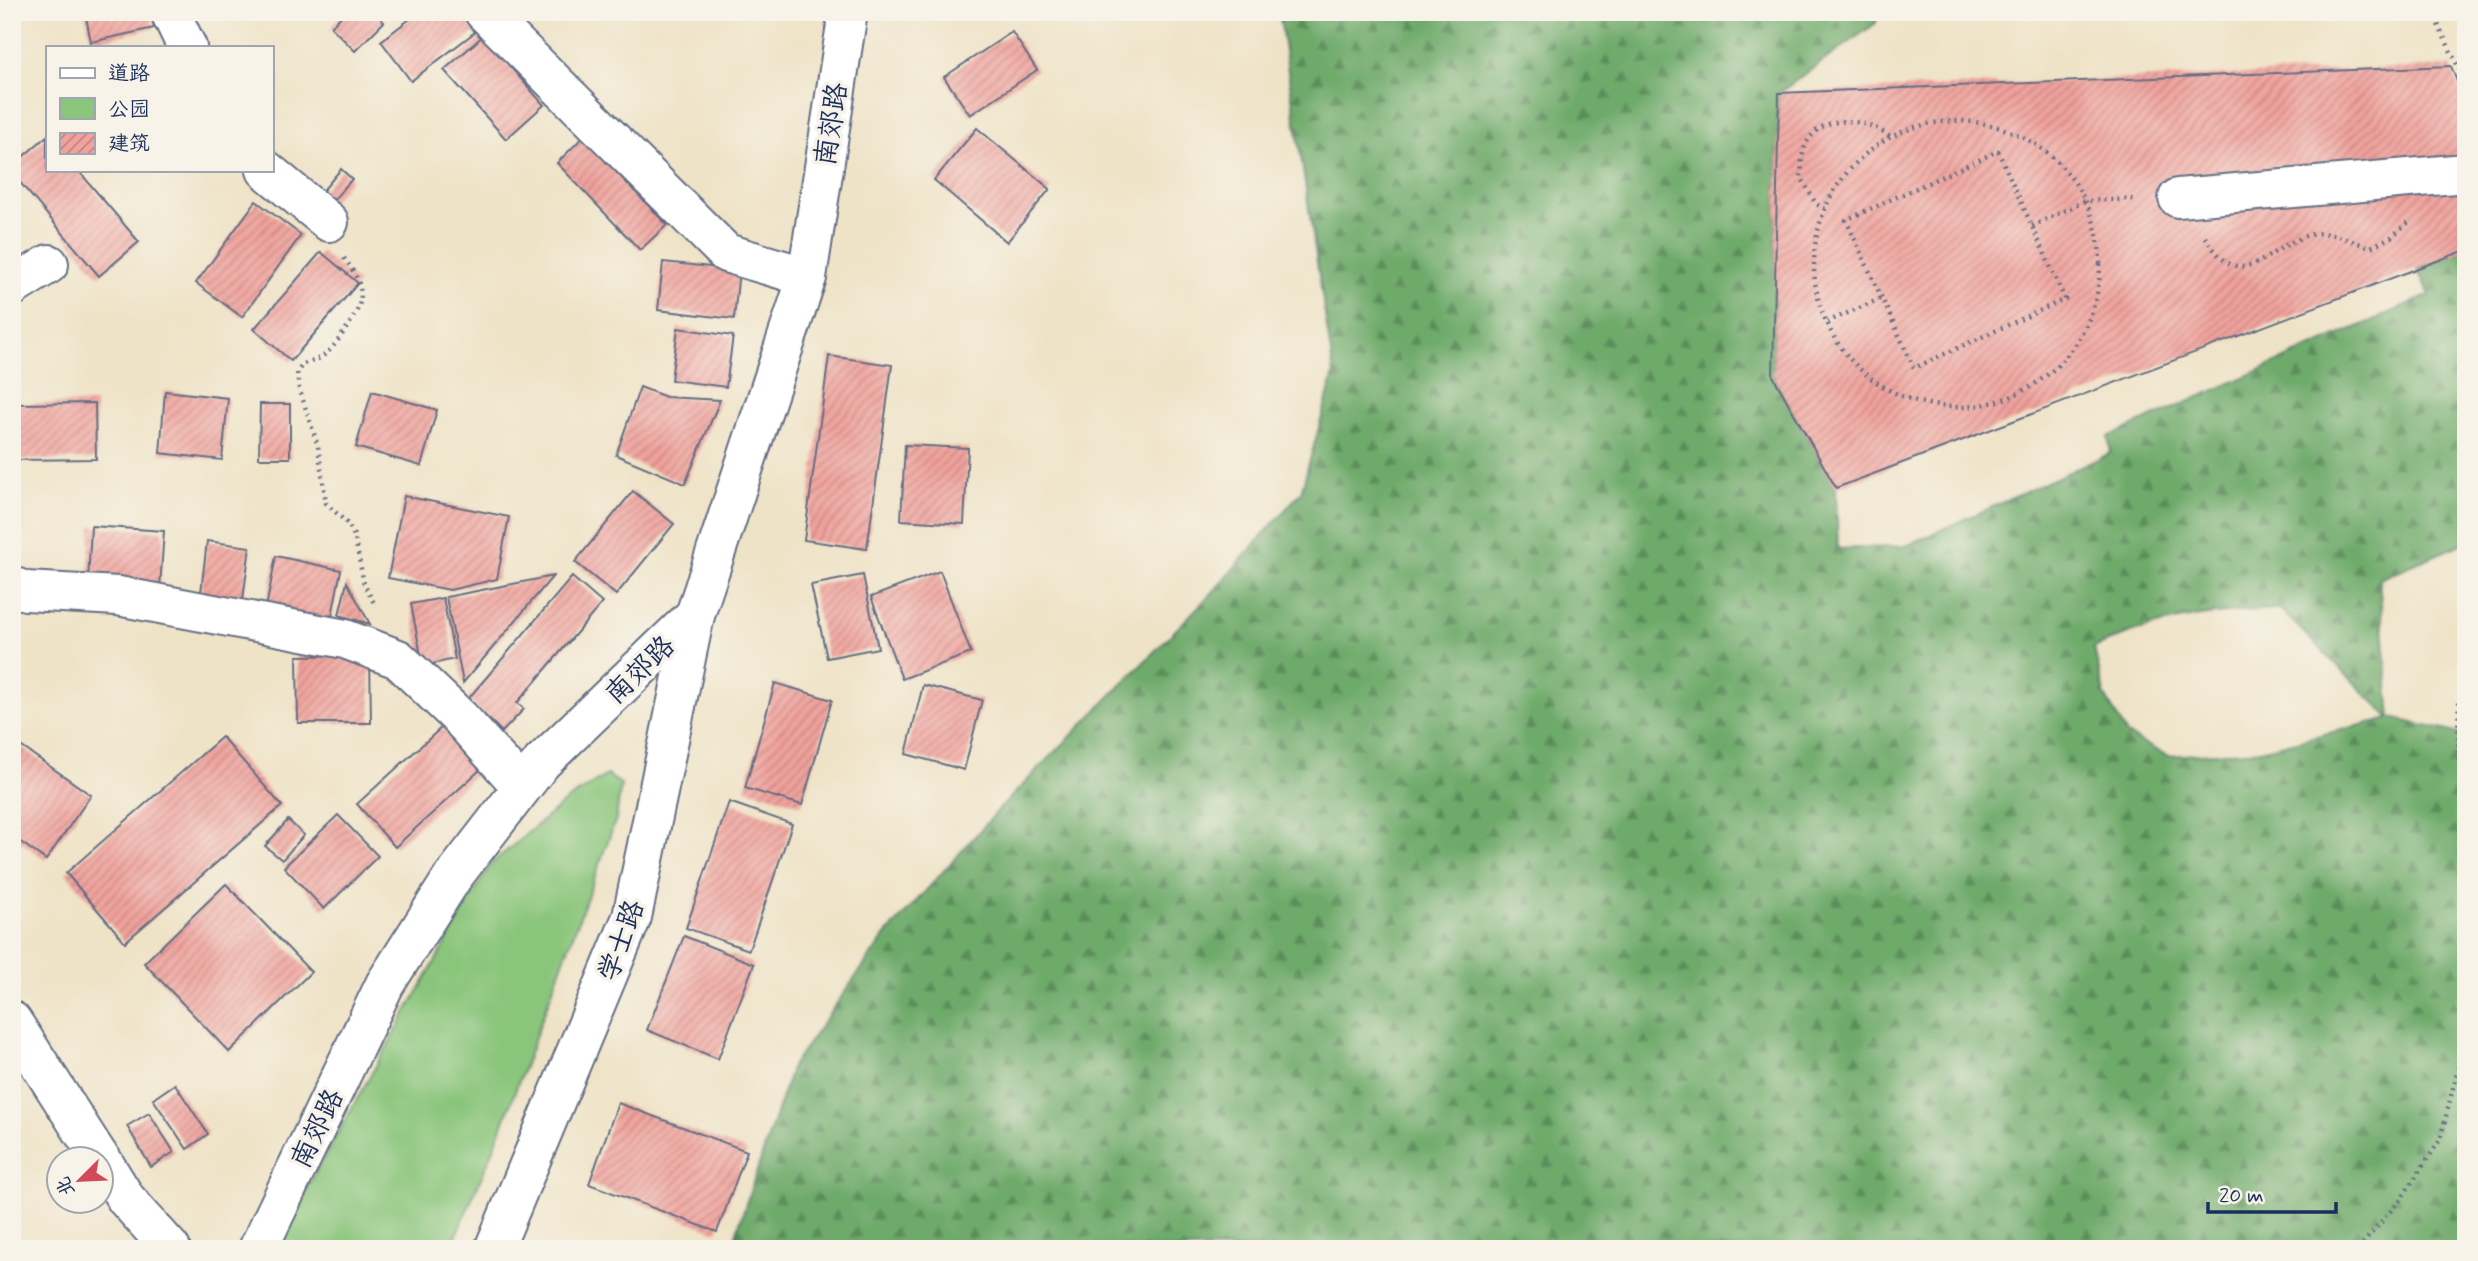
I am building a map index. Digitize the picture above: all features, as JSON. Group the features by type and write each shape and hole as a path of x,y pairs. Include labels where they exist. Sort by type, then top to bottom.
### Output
{"main road":[{"path":"170,12 187,46"},
{"path":"484,12 726,253 807,277"},
{"name":"南郊路","path":"258,1249 384,984 453,877 542,762 695,615 807,277 848,12"},
{"path":"268,172 329,222"},
{"path":"2182,197 2466,173"},
{"path":"12,287 49,264"},
{"path":"12,586 26,591 118,596 345,639 398,659 460,718 522,787"},
{"name":"学士路","path":"494,1249 632,917 695,615"},
{"path":"12,1021 92,1146"},
{"path":"116,1183 126,1199 171,1249"}],"path":[{"path":"2432,12 2466,83"},
{"path":"1948,119 1998,125 2040,144 2073,177 2094,218 2102,264 2094,310 2073,351 2040,383 1998,403 1952,408 1906,399 1867,376 1834,338 1815,292 1814,243 1829,195 1859,157 1890,137 1901,130 1948,119"},
{"path":"1825,209 1816,204 1801,177 1807,143 1821,127 1858,121 1876,126 1890,137"},
{"path":"1998,151 2032,226 2065,299 1914,368 1846,220 1998,151"},
{"path":"2032,226 2085,201 2182,197 2222,260 2234,267 2248,267 2311,234 2333,236 2371,247 2381,243 2403,229 2412,218 2419,207 2426,176"},
{"path":"329,222 331,242 350,265 362,302 356,319 333,349 320,359 303,364 297,372 299,388 318,446 326,503 349,525 355,538 364,584 388,623 398,659"},
{"path":"1827,322 1882,298"},
{"path":"2466,639 2457,702 2457,772 2466,816"},
{"path":"2358,1249 2401,1199 2440,1140 2466,1036"}],"green space":[{"path":"1279,12 1878,12 1876,23 1779,93 1773,376 1836,488 1838,549 1906,546 2111,453 2108,437 2430,295 2417,269 2466,250 2466,542 2379,579 2391,718 2466,735 2466,1249 731,1249 792,1066 885,936 1005,803 1213,592 1301,492 1334,374","holes":["2280,609 2390,718 2260,750 2168,756 2127,735 2104,694 2094,648 2140,630 2185,619 2231,612"]},
{"path":"607,775 621,784 616,819 494,1148 450,1249 272,1249 490,865 567,800"}],"building":[{"path":"85,12 151,12 154,28 91,42"},
{"path":"345,12 375,12 384,22 355,51 331,27"},
{"path":"419,12 461,12 475,32 411,81 381,41"},
{"path":"1012,32 1037,70 970,115 944,77"},
{"path":"483,36 544,105 506,139 444,70"},
{"path":"2451,66 2466,105 2466,250 1836,488 1773,376 1779,93"},
{"path":"977,128 1050,189 1007,242 934,180"},
{"path":"46,137 46,172 80,172 139,242 99,276 12,173 12,166"},
{"path":"583,137 667,225 640,250 557,163"},
{"path":"341,169 352,179 330,204 320,194"},
{"path":"256,201 301,235 242,317 196,283"},
{"path":"321,252 358,283 291,361 254,329"},
{"path":"663,262 739,270 734,319 658,310"},
{"path":"678,328 733,336 726,387 671,380"},
{"path":"829,356 892,365 867,549 804,540"},
{"path":"640,387 666,397 720,400 685,484 616,455"},
{"path":"165,391 228,398 222,460 160,453"},
{"path":"372,391 437,410 421,466 356,447"},
{"path":"95,403 96,459 17,460 16,404"},
{"path":"260,404 290,404 290,458 259,458"},
{"path":"905,445 968,448 964,524 901,520"},
{"path":"633,491 674,524 616,595 575,562"},
{"path":"404,496 509,517 497,579 450,590 388,578"},
{"path":"91,526 164,531 160,587 88,582"},
{"path":"207,541 250,547 242,607 200,601"},
{"path":"276,556 341,570 330,626 265,613"},
{"path":"940,571 971,653 902,679 871,597"},
{"path":"863,575 878,648 827,658 811,585"},
{"path":"553,576 463,683 446,597"},
{"path":"572,577 602,603 517,703 524,709 502,732 468,699"},
{"path":"347,582 370,624 339,615"},
{"path":"443,598 455,659 423,666 411,604"},
{"path":"370,655 371,723 298,723 297,656"},
{"path":"775,683 832,700 802,805 745,788"},
{"path":"923,685 982,700 964,770 906,754"},
{"path":"442,727 480,770 395,847 357,804"},
{"path":"222,737 282,806 125,942 66,873"},
{"path":"12,740 91,795 46,860 12,836"},
{"path":"729,802 792,824 749,950 686,928"},
{"path":"338,815 378,856 324,909 284,867"},
{"path":"288,820 304,835 282,860 265,846"},
{"path":"226,884 311,972 229,1052 144,963"},
{"path":"684,936 754,964 718,1059 647,1030"},
{"path":"175,1084 208,1134 187,1149 153,1099"},
{"path":"618,1103 747,1151 717,1232 589,1184"},
{"path":"149,1113 174,1152 151,1167 127,1126"}]}
